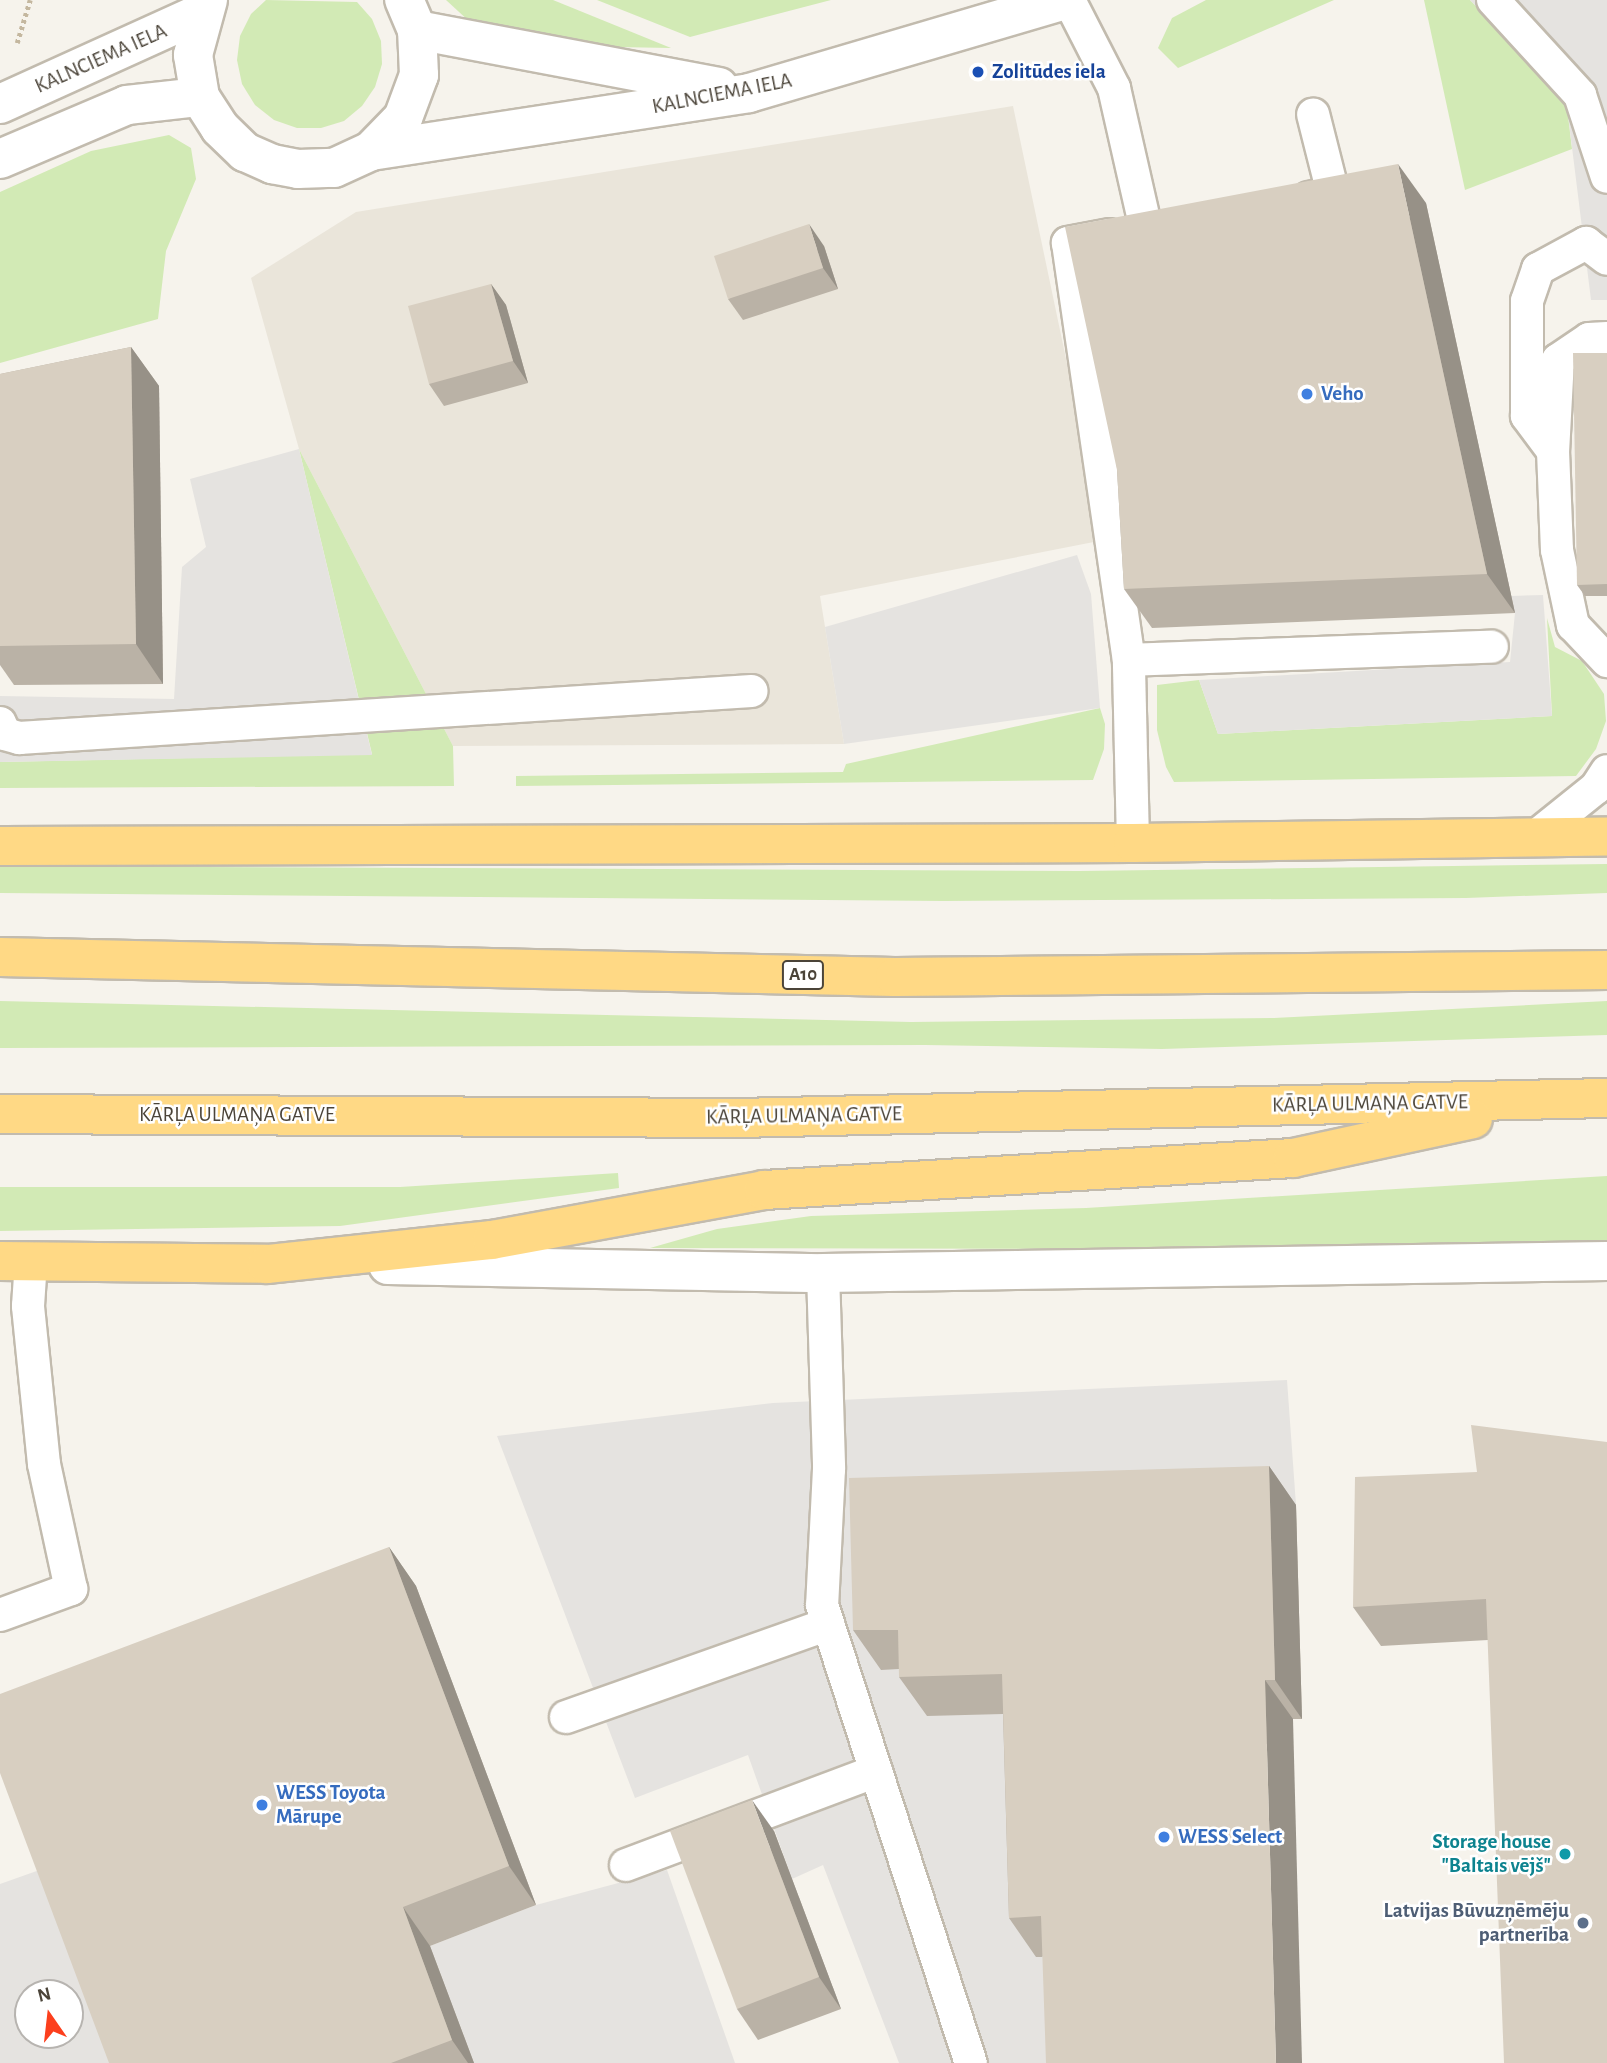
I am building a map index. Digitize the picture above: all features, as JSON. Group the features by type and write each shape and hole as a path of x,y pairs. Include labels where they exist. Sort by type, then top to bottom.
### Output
{"highway":[{"path":"0,846 1133,843 1531,840 1607,836"},
{"name":"A10","path":"0,957 895,977 1607,970"},
{"name":"KĀRĻA ULMAŅA GATVE","path":"0,1114 738,1118 1607,1098"},
{"path":"15,1261 267,1264 492,1240 764,1190 1293,1158 1557,1100"}],"street":[{"name":"KALNCIEMA IELA","path":"371,151 749,93 1067,0"},
{"name":"KALNCIEMA IELA","path":"0,104 205,6"},
{"path":"205,6 193,55 200,97 220,128 244,152 272,164 334,168 371,151 403,118 419,75 410,15 749,93"},
{"path":"0,159 127,105 200,97"},
{"path":"267,1264 823,1273 1607,1261"}],"lane":[{"path":"1067,0 1114,88 1159,226 1068,243 1129,660 1133,843"},
{"path":"1493,0 1580,95 1607,177"},
{"path":"1279,204 1333,194 1313,114"},
{"path":"1553,451 1527,416 1527,301 1538,269 1586,243 1607,259"},
{"path":"1607,338 1589,339 1558,360 1553,451 1558,550 1573,625 1607,661"},
{"path":"1129,660 1492,647"},
{"path":"0,723 5,733 19,738 751,691"},
{"path":"1531,840 1597,788 1607,771"},
{"path":"0,1615 71,1589 44,1464 28,1306 15,1261"},
{"path":"823,1273 829,1469 822,1605 971,2063"},
{"path":"566,1717 828,1624"},
{"path":"626,1866 876,1771"}],"path":[{"path":"13,55 30,0"}],"shaded area":[{"path":"1470,0 1607,0 1607,300 1591,300 1566,99"},
{"path":"1013,106 1104,540 820,596 844,744 453,746 299,449 251,278 356,212"},
{"path":"299,449 372,755 0,762 0,696 174,699 182,567 206,547 190,479"},
{"path":"1077,555 1091,594 1100,708 844,744 825,627"},
{"path":"1543,595 1552,716 1218,734 1199,680 1510,662 1515,613 1511,596"},
{"path":"1287,1380 1296,1505 877,1517 925,1669 1030,1713 1036,1956 1069,1956 1072,2063 899,2063 823,1865 792,1879 748,1755 635,1798 497,1436 773,1403"},
{"path":"48,1867 122,2063 0,2063 0,1884"},
{"path":"667,1870 735,2063 474,2063 430,1946 536,1905"}],"green space":[{"path":"266,0 357,2 372,19 381,41 382,64 375,87 362,106 344,121 321,128 297,128 274,120 255,105 242,84 237,60 240,36 251,14"},
{"path":"446,0 553,0 671,48 561,46 471,23"},
{"path":"597,0 831,0 690,37"},
{"path":"1206,0 1334,0 1178,68 1158,48 1172,18"},
{"path":"1424,0 1470,0 1566,99 1572,149 1465,190"},
{"path":"169,135 191,148 196,179 166,251 158,319 0,363 0,192 91,151"},
{"path":"299,449 453,746 454,786 0,788 0,762 372,754"},
{"path":"1547,618 1555,647 1582,661 1604,694 1606,721 1596,749 1576,776 1174,782 1166,767 1157,730 1157,685 1199,680 1218,734 1552,716"},
{"path":"1100,708 1105,724 1104,749 1093,780 516,786 516,776 843,772 846,764"},
{"path":"1607,864 1607,893 1466,898 944,901 0,893 0,866 1079,871"},
{"path":"0,1001 911,1022 1274,1018 1607,1001 1607,1035 1162,1049 925,1045 0,1048"},
{"path":"618,1173 619,1188 340,1226 0,1231 0,1187 400,1187"},
{"path":"1607,1176 1607,1240 1153,1249 650,1248 717,1229 811,1216 1086,1208"}],"building":[{"path":"1398,164 1487,574 1124,589 1117,470 1065,227"},
{"path":"809,224 823,268 728,299 714,256"},
{"path":"491,284 513,361 429,384 408,306"},
{"path":"131,347 136,644 0,646 0,374"},
{"path":"1573,353 1607,353 1607,584 1577,585"},
{"name":"Storage house \"Baltais vējš\"","path":"1471,1425 1607,1442 1607,2063 1504,2063 1486,1599 1353,1607 1355,1477 1477,1472"},
{"name":"WESS Select","path":"1269,1466 1275,1680 1265,1680 1276,2063 1046,2063 1041,1916 1009,1918 1002,1674 899,1677 898,1630 853,1630 849,1478"},
{"name":"WESS Toyota Mārupe","path":"389,1547 509,1866 403,1907 452,2040 391,2063 109,2063 84,1996 84,1979 77,1979 0,1773 0,1694"},
{"path":"752,1800 819,1977 737,2009 670,1831"}],"place":[{"name":"Zolitūdes iela","path":"978,72"},
{"name":"Veho","path":"1307,394"},
{"name":"WESS Toyota Mārupe","path":"262,1805"},
{"name":"WESS Select","path":"1164,1837"},
{"name":"Storage house \"Baltais vējš\"","path":"1565,1854"},
{"name":"Latvijas Būvuzņēmēju partnerība","path":"1583,1923"}]}
